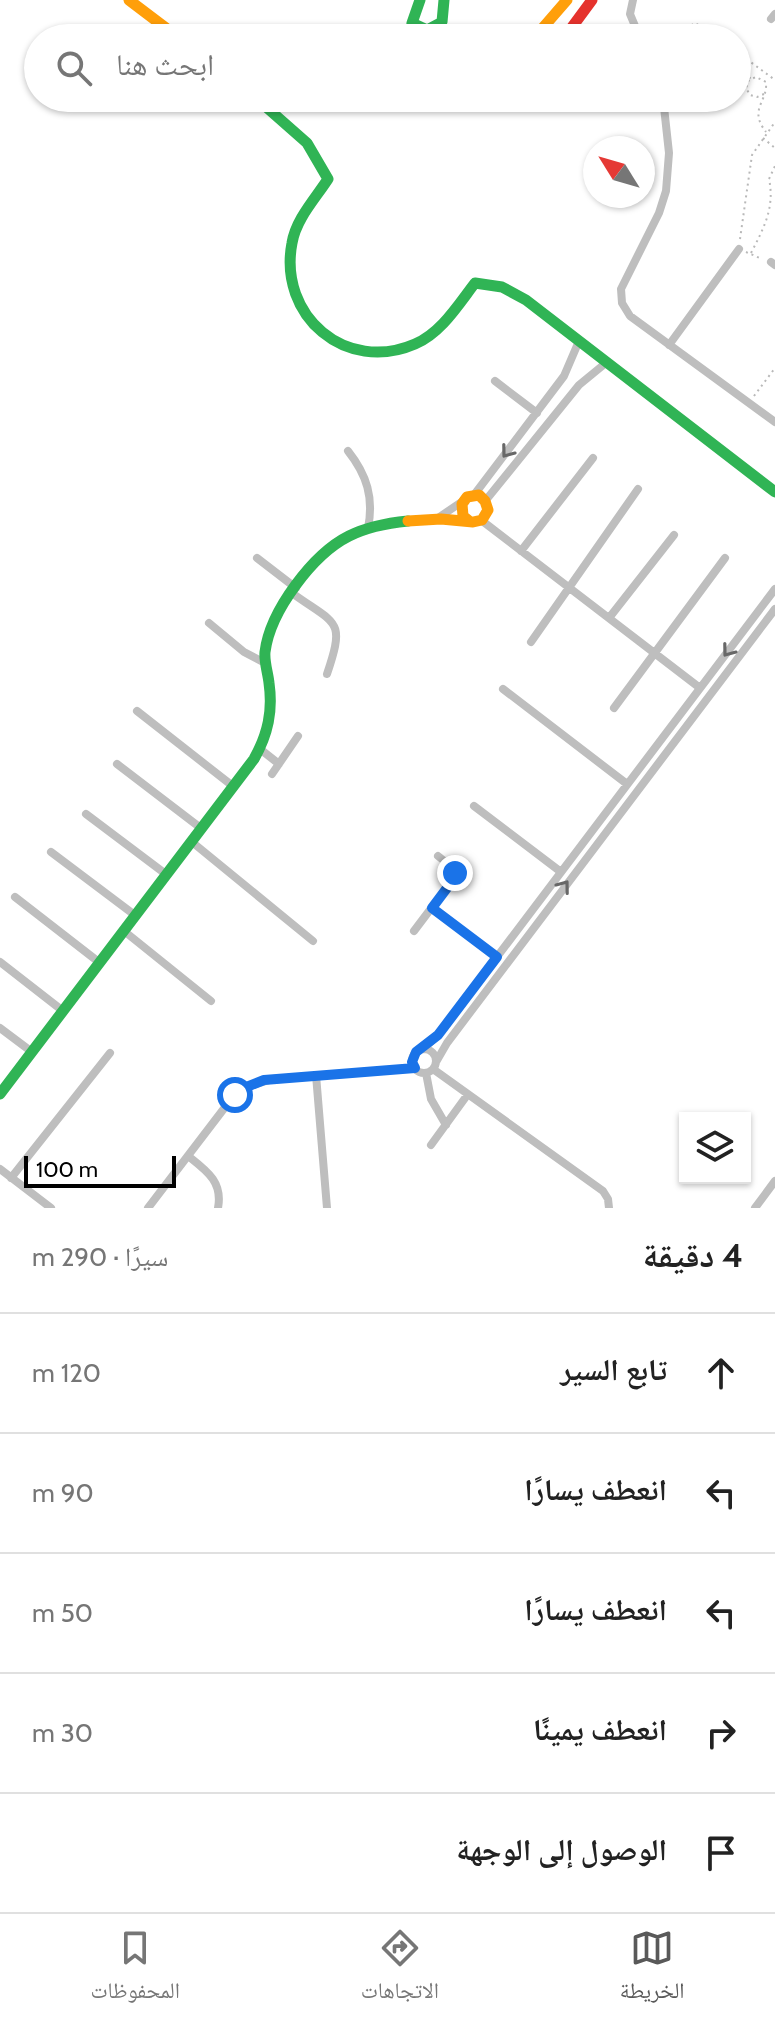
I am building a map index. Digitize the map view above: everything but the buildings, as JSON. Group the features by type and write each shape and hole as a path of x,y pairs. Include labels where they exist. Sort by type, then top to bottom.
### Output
{"street":[{"path":"129,0 161,24"},
{"path":"413,24 420,0"},
{"path":"440,24 444,0"},
{"path":"546,24 567,0"},
{"path":"574,24 592,0"},
{"path":"633,0 630,14 634,24"},
{"path":"274,112 309,143 328,179 295,233 289,267 292,289 301,310 324,336 345,347 368,353 404,349 435,332 475,283 502,287 519,295 775,492"},
{"path":"665,112 669,153 666,191 659,213 624,282 620,296 622,303 630,316 775,422"},
{"path":"669,345 739,249"},
{"path":"436,519 475,498 559,383 573,360 579,341"},
{"path":"607,362 571,393 461,512 521,551 700,688"},
{"path":"495,381 537,413"},
{"path":"559,383 571,393"},
{"path":"348,451 369,487 371,507 368,528"},
{"path":"521,551 593,458"},
{"path":"531,642 638,489"},
{"path":"0,1094 260,749 269,727 272,705 265,663 269,633 294,591 332,546 350,534 368,528 436,519 475,521 488,511 475,498"},
{"path":"609,618 674,535"},
{"path":"257,558 336,628 338,643 327,674"},
{"path":"614,708 725,558"},
{"path":"415,1068 413,1058 416,1052 438,1035 775,589"},
{"path":"431,1068 538,921 775,609"},
{"path":"209,623 244,652 265,663"},
{"path":"503,689 627,784"},
{"path":"137,711 234,787"},
{"path":"670,727 680,735"},
{"path":"272,774 298,736"},
{"path":"260,749 279,764"},
{"path":"117,764 202,829"},
{"path":"474,806 561,872"},
{"path":"86,814 167,875"},
{"path":"192,842 313,941"},
{"path":"51,852 136,916"},
{"path":"414,931 455,875 453,868 438,856"},
{"path":"15,897 100,963"},
{"path":"432,908 497,957"},
{"path":"529,914 538,921"},
{"path":"124,931 211,1001"},
{"path":"0,962 63,1011"},
{"path":"0,1028 32,1052"},
{"path":"423,1049 434,1054 431,1099 446,1125"},
{"path":"11,1178 110,1053"},
{"path":"148,1208 229,1102 242,1090 264,1080 431,1068 603,1191 609,1208"},
{"path":"316,1075 327,1208"},
{"path":"431,1145 468,1094"},
{"path":"188,1156 216,1182 218,1208"},
{"path":"0,1169 51,1208"},
{"path":"755,1208 775,1181"}],"path":[{"path":"751,62 775,80"},
{"path":"752,78 760,77 766,82 758,117 767,133"},
{"path":"751,95 764,94"},
{"path":"773,264 739,249 752,155 775,122"},
{"path":"763,138 775,148"},
{"path":"751,254 774,208 775,192 769,179 775,166"},
{"path":"749,403 775,368"}],"traffic: fast":[{"path":"414,24 420,0"},
{"path":"438,24 442,22 444,0"},
{"path":"272,112 307,143 328,179 297,226 290,270 296,294 307,315 322,332 342,344 365,351 389,351 415,344 433,333 475,283 502,287 526,300 775,492"},
{"path":"0,1094 254,759 263,741 270,713 265,656 269,636 295,585 321,556 349,536 378,526 408,521"}],"traffic: slow":[{"path":"129,0 161,24"},
{"path":"546,24 567,0"},
{"path":"408,521 441,519 473,522 482,520 488,510 479,495 467,497 462,504 463,516 469,521"}],"traffic: jam":[{"path":"574,24 592,0"}],"route":[{"path":"235,1095 264,1080 415,1068 412,1062 416,1052 438,1035 497,957 432,908 455,873"}]}
